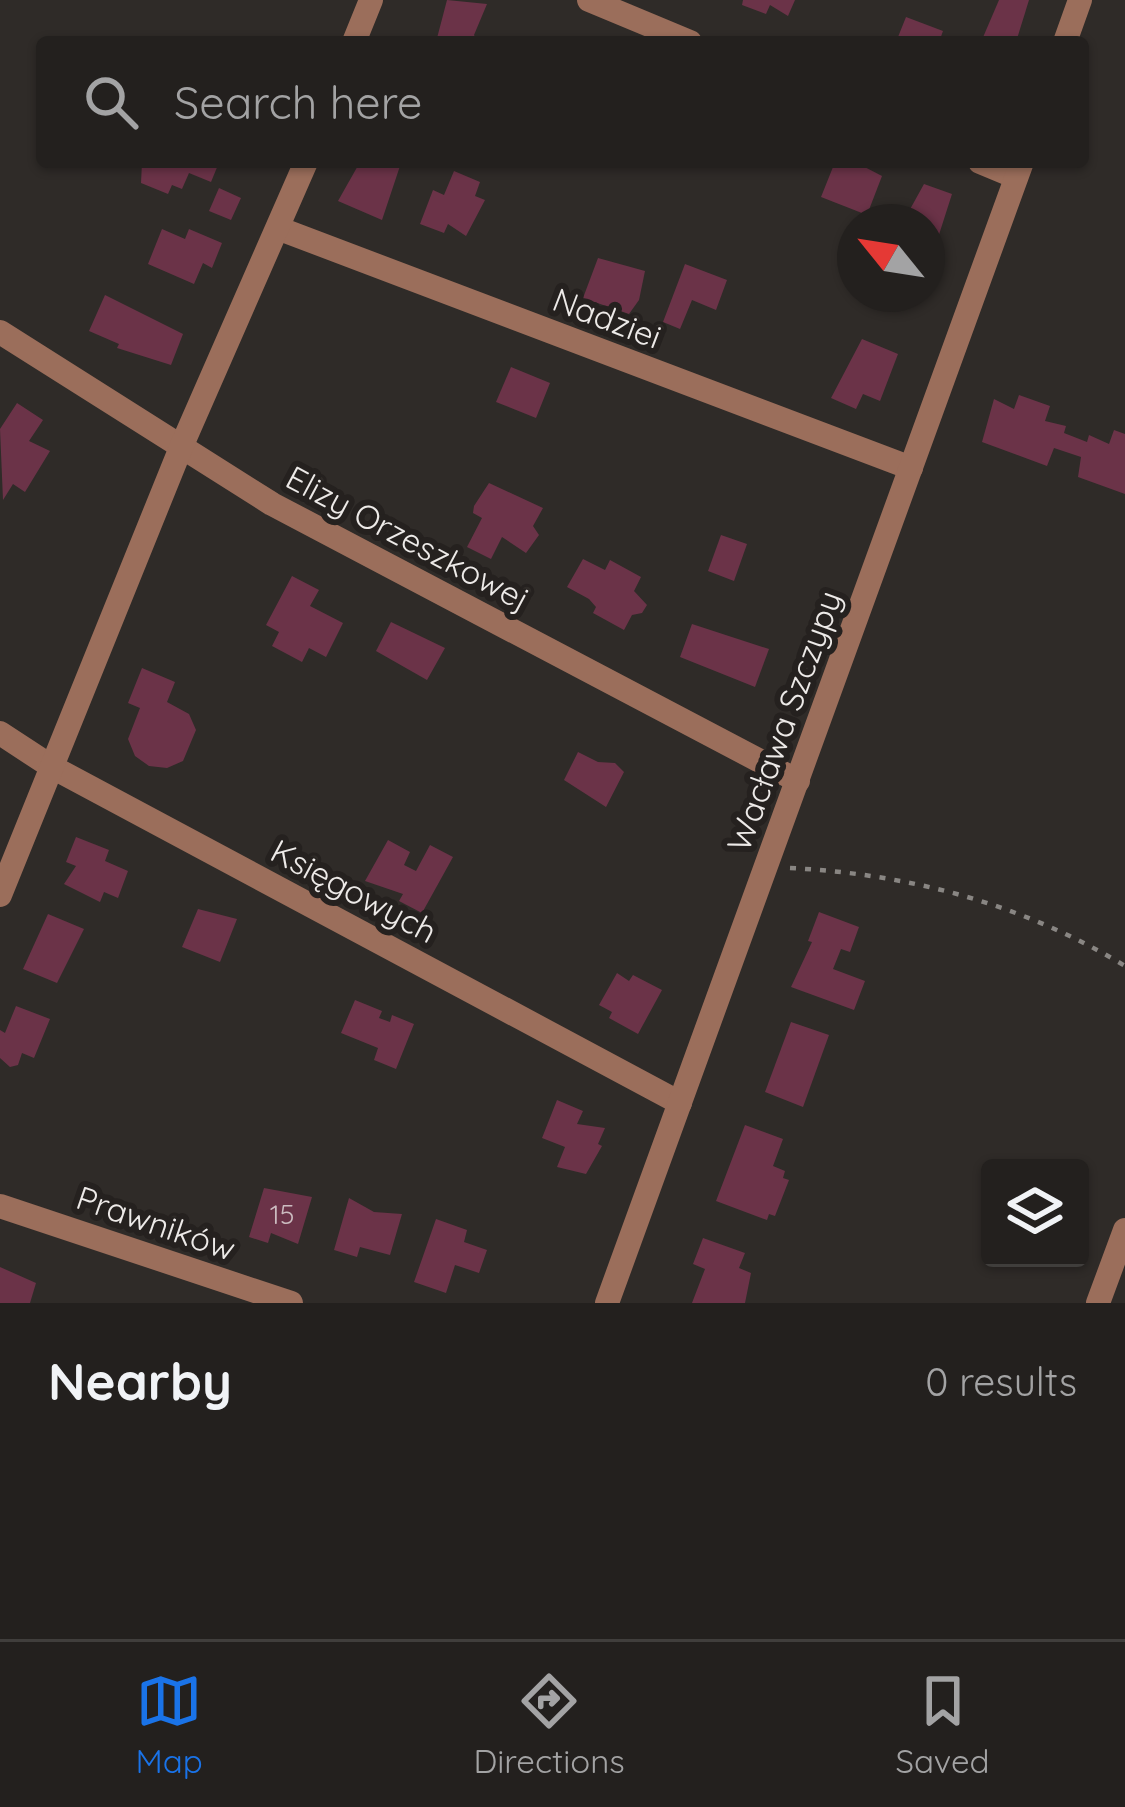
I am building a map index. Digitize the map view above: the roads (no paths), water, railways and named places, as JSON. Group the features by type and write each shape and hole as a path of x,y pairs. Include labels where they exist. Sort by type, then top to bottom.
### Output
{"street":[{"path":"356,36 371,0"},
{"path":"589,0 676,36"},
{"path":"1067,36 1080,0"},
{"path":"0,895 182,445 304,168"},
{"name":"Wacława Szczypy","path":"607,1303 1019,170"},
{"name":"Nadziei","path":"280,229 911,468"},
{"name":"Elizy Orzeszkowej","path":"0,332 272,504 798,782"},
{"name":"Księgowych","path":"0,734 52,767 680,1103"},
{"name":"Prawników","path":"0,1206 291,1303"},
{"path":"1098,1303 1125,1230"}]}
